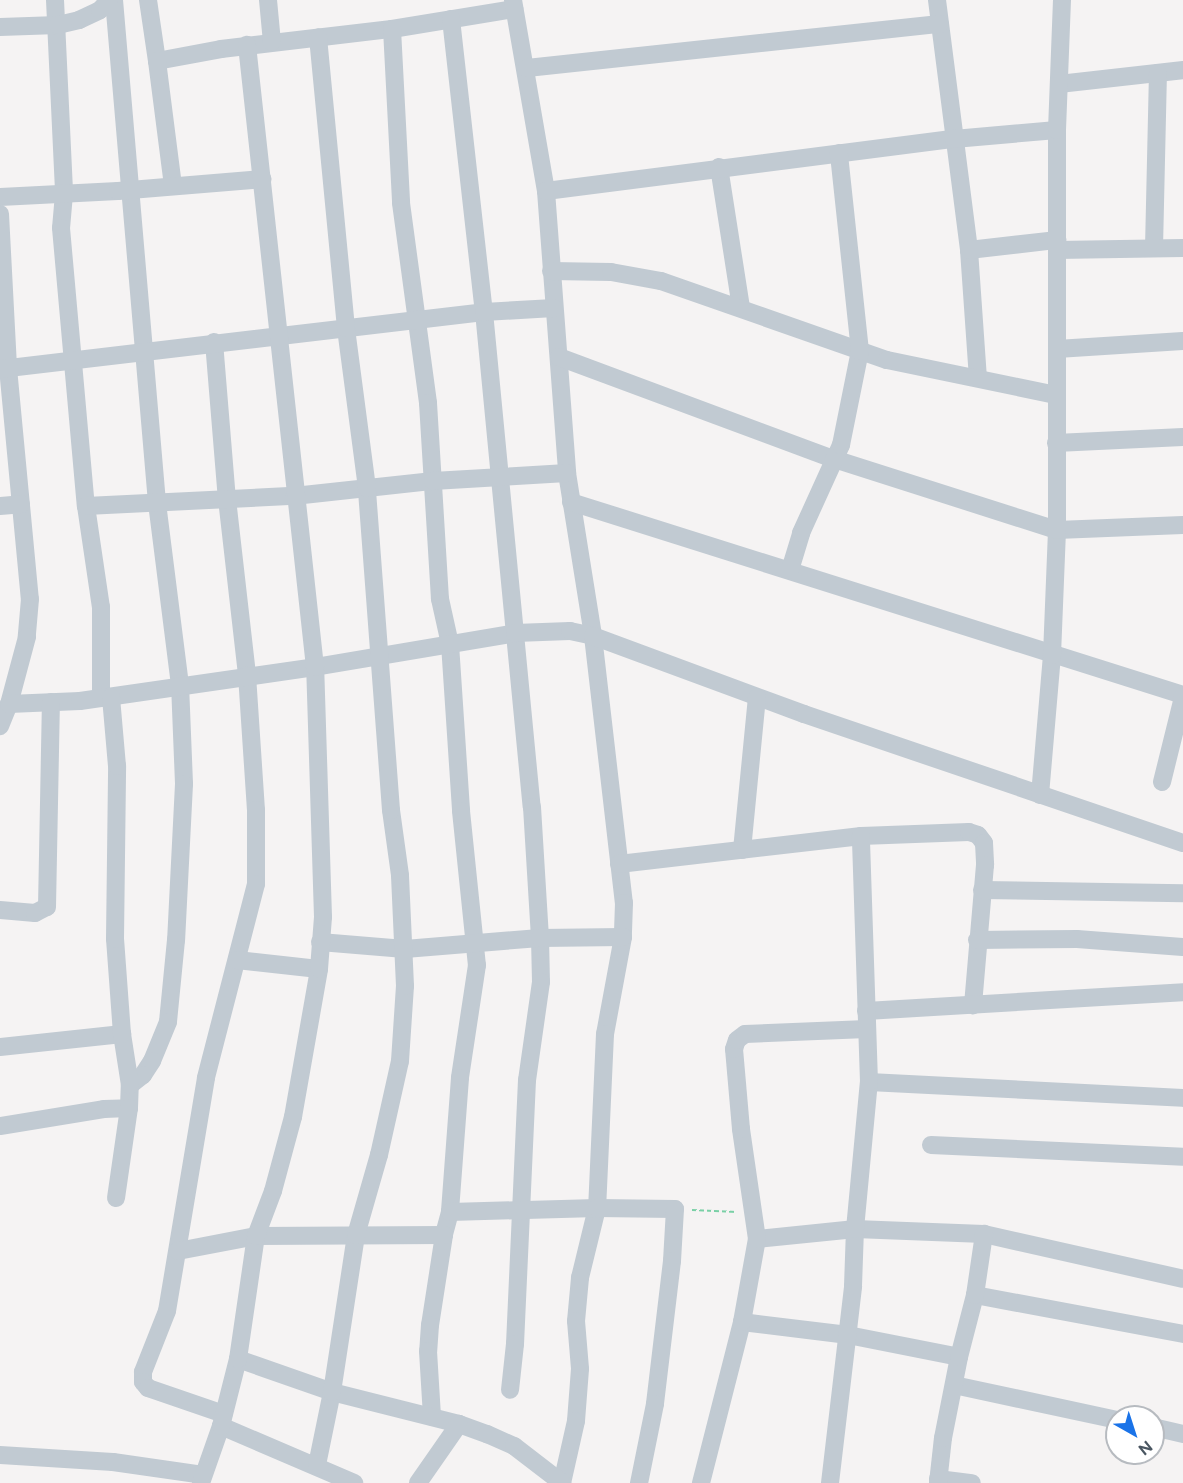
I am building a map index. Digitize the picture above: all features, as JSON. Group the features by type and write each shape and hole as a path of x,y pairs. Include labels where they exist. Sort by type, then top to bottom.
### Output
{"street":[{"path":"55,0 58,25 64,194 61,228 75,360 86,506 101,607 106,697 117,766 115,939 122,1035 130,1085 129,1108 116,1198"},
{"path":"0,27 58,25 79,20 100,10 109,0"},
{"path":"114,0 129,190 146,351 157,503 180,684 184,784 176,940 168,1022 152,1061 143,1075 130,1085"},
{"path":"148,0 173,186"},
{"path":"268,0 272,42"},
{"path":"937,0 969,250 978,378"},
{"path":"1040,795 1052,655 1057,530 1057,130 1062,0"},
{"path":"157,61 247,45 451,19 513,5 527,68 546,191 567,473 593,636 624,903 623,938 604,1034 597,1208 580,1278 576,1321 580,1369 576,1421 562,1483 514,1446 459,1424 332,1392 238,1359"},
{"path":"451,19 484,312 532,807 540,938 541,982 527,1080 510,1390"},
{"path":"527,68 940,24"},
{"path":"392,28 401,203 428,403 440,599 450,644 461,811 477,965 460,1078 450,1212 444,1235 428,1351 432,1417"},
{"path":"317,1465 332,1392 356,1235 379,1155 400,1061 405,949 400,875 391,810 367,488 346,328 318,37"},
{"path":"0,1455 113,1462 202,1479 223,1420 238,1359 256,1236 273,1191 293,1117 319,969 323,917 315,667 294,496 263,179 247,45"},
{"path":"1059,84 1183,70"},
{"path":"1154,248 1158,73"},
{"path":"546,191 719,167 954,139 1057,130"},
{"path":"790,570 801,532 841,445 860,351 838,153"},
{"path":"719,167 741,307"},
{"path":"0,197 129,190 263,179"},
{"path":"0,214 4,368 21,504 30,617 9,704 0,726"},
{"path":"969,250 1057,245 1183,248"},
{"path":"551,271 629,274 662,281 887,360 1056,395"},
{"path":"4,368 484,312 554,308"},
{"path":"1057,350 1183,341"},
{"path":"214,342 227,499 247,675 256,810 256,884 206,1078 167,1311 143,1372 144,1382 155,1392 223,1420 354,1483"},
{"path":"559,357 834,459 1057,530 1183,525"},
{"path":"1056,443 1183,437"},
{"path":"86,506 294,496 433,481 567,473"},
{"path":"571,502 1183,696 1162,782"},
{"path":"0,506 21,504"},
{"path":"9,704 106,697 180,684 315,667 514,633 555,630 593,636 756,698 1183,843"},
{"path":"742,850 756,698"},
{"path":"0,910 35,913 47,907 51,702"},
{"path":"619,864 861,836 969,832 978,835 984,843 973,1005"},
{"path":"830,1483 848,1335 869,1082 861,836"},
{"path":"982,891 1183,894"},
{"path":"320,942 405,949 540,938 623,938"},
{"path":"977,940 1077,939 1183,947"},
{"path":"237,960 319,969"},
{"path":"701,1483 742,1322 757,1239 735,1060 737,1040 746,1034 973,1005 1183,992"},
{"path":"1,1043 122,1035"},
{"path":"869,1082 1183,1098"},
{"path":"0,1126 104,1109 129,1108"},
{"path":"931,1145 1183,1157"},
{"path":"450,1212 597,1208 675,1209 672,1261 655,1404 639,1483"},
{"path":"757,1239 855,1229 984,1234 1183,1279"},
{"path":"972,1483 938,1481 958,1357 975,1294 984,1234"},
{"path":"178,1251 256,1236 444,1235"},
{"path":"975,1294 1183,1334"},
{"path":"742,1322 848,1335 958,1357"},
{"path":"954,1385 1105,1417"},
{"path":"418,1483 459,1424"},
{"path":"1165,1430 1183,1434"}],"path":[{"path":"675,1209 752,1213"}]}
